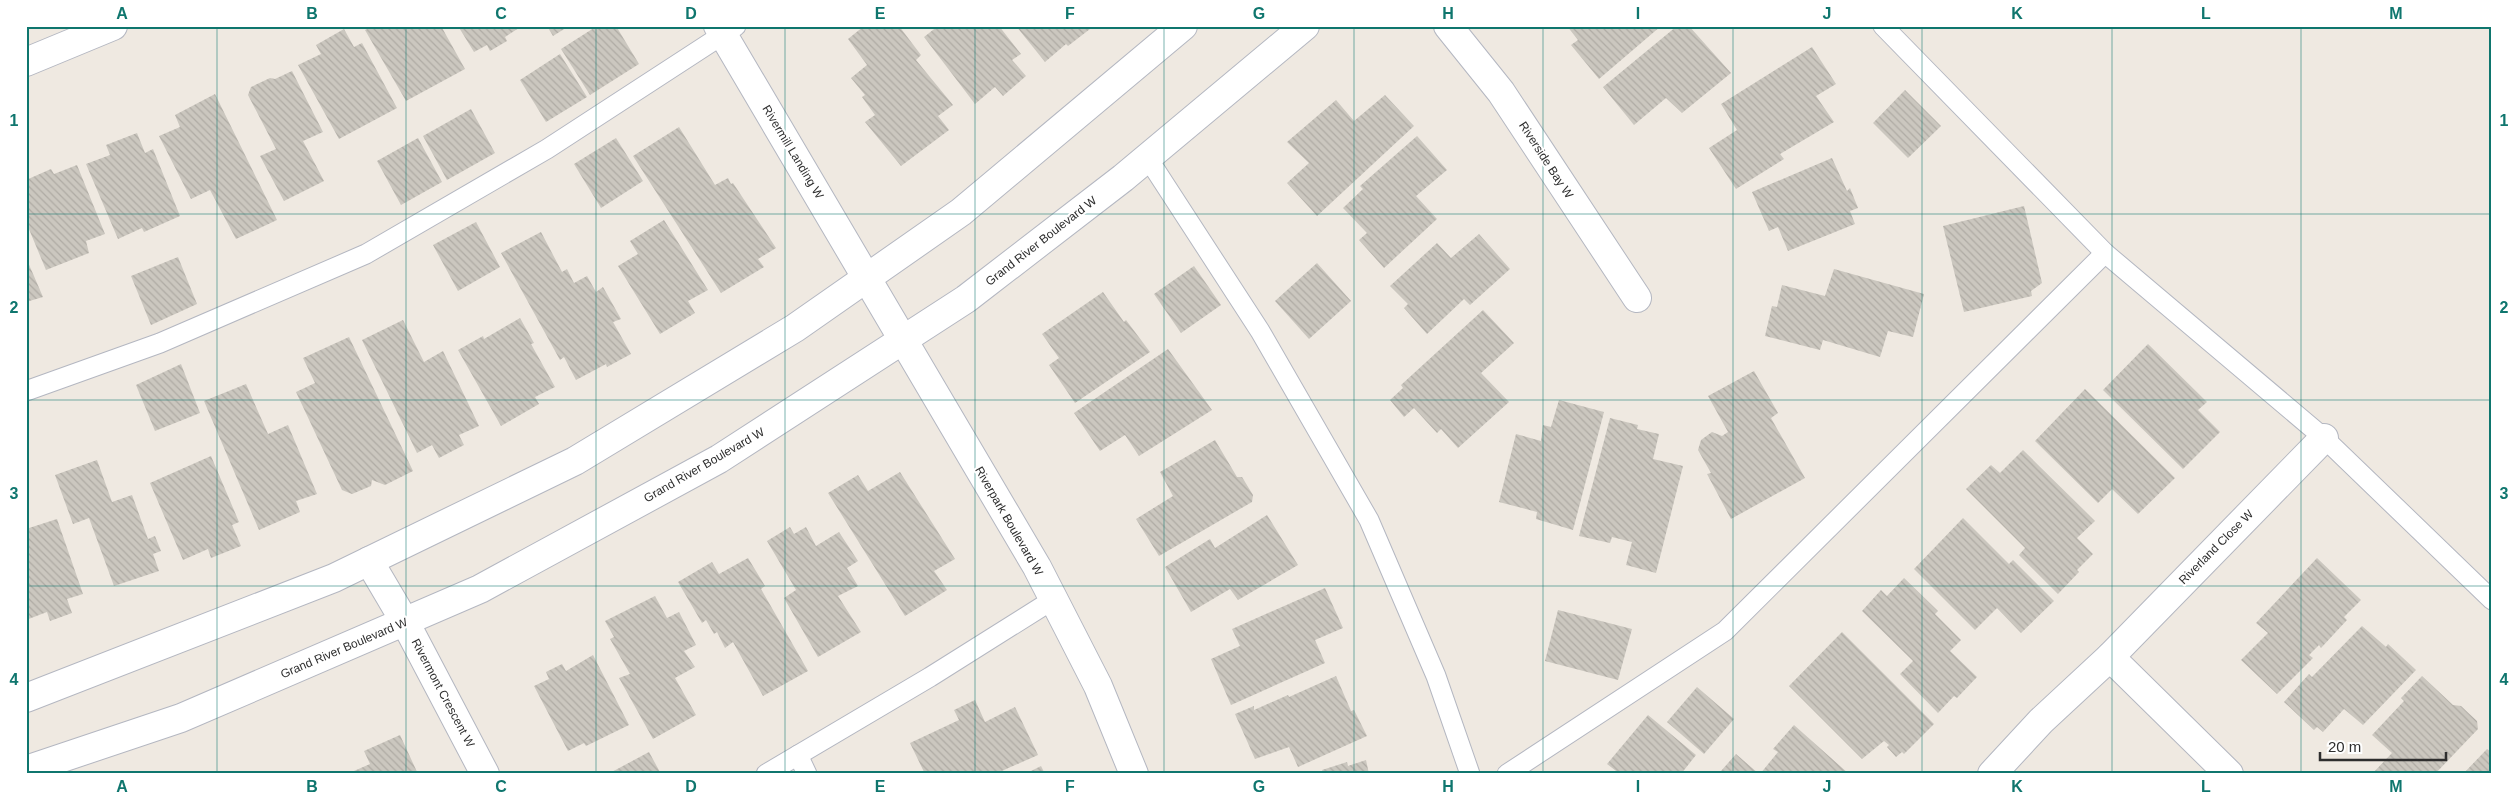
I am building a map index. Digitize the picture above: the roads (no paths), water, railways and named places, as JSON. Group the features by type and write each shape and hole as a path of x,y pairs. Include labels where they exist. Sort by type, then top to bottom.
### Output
{"street":[{"path":"26,62 113,26"},
{"path":"26,698 334,578 575,461 795,328 961,212 1183,26"},
{"name":"Grand River Boulevard W","path":"26,770 181,718 480,589 719,459 966,299 1147,158 1304,26"},
{"name":"Riverside Bay W","path":"1448,26 1501,92 1636,298"},
{"name":"Rivermill Landing W","path":"726,29 866,278"},
{"name":"Riverpark Boulevard W","path":"866,278 1032,558 1098,686 1134,774"},
{"name":"Riverland Close W","path":"1992,774 2041,721 2110,657 2324,438"},
{"name":"Rivermont Crescent W","path":"369,562 405,622 485,774"},
{"path":"2110,657 2229,774"}],"lane":[{"path":"1883,26 2105,253 2324,438 2492,600"},
{"path":"26,391 160,343 366,254 547,149 726,29"},
{"path":"1147,158 1260,330 1369,520 1436,676 1470,774"},
{"path":"1507,774 1725,631 2105,253"},
{"path":"766,774 930,677 1054,599"},
{"path":"798,755 807,774"}]}
